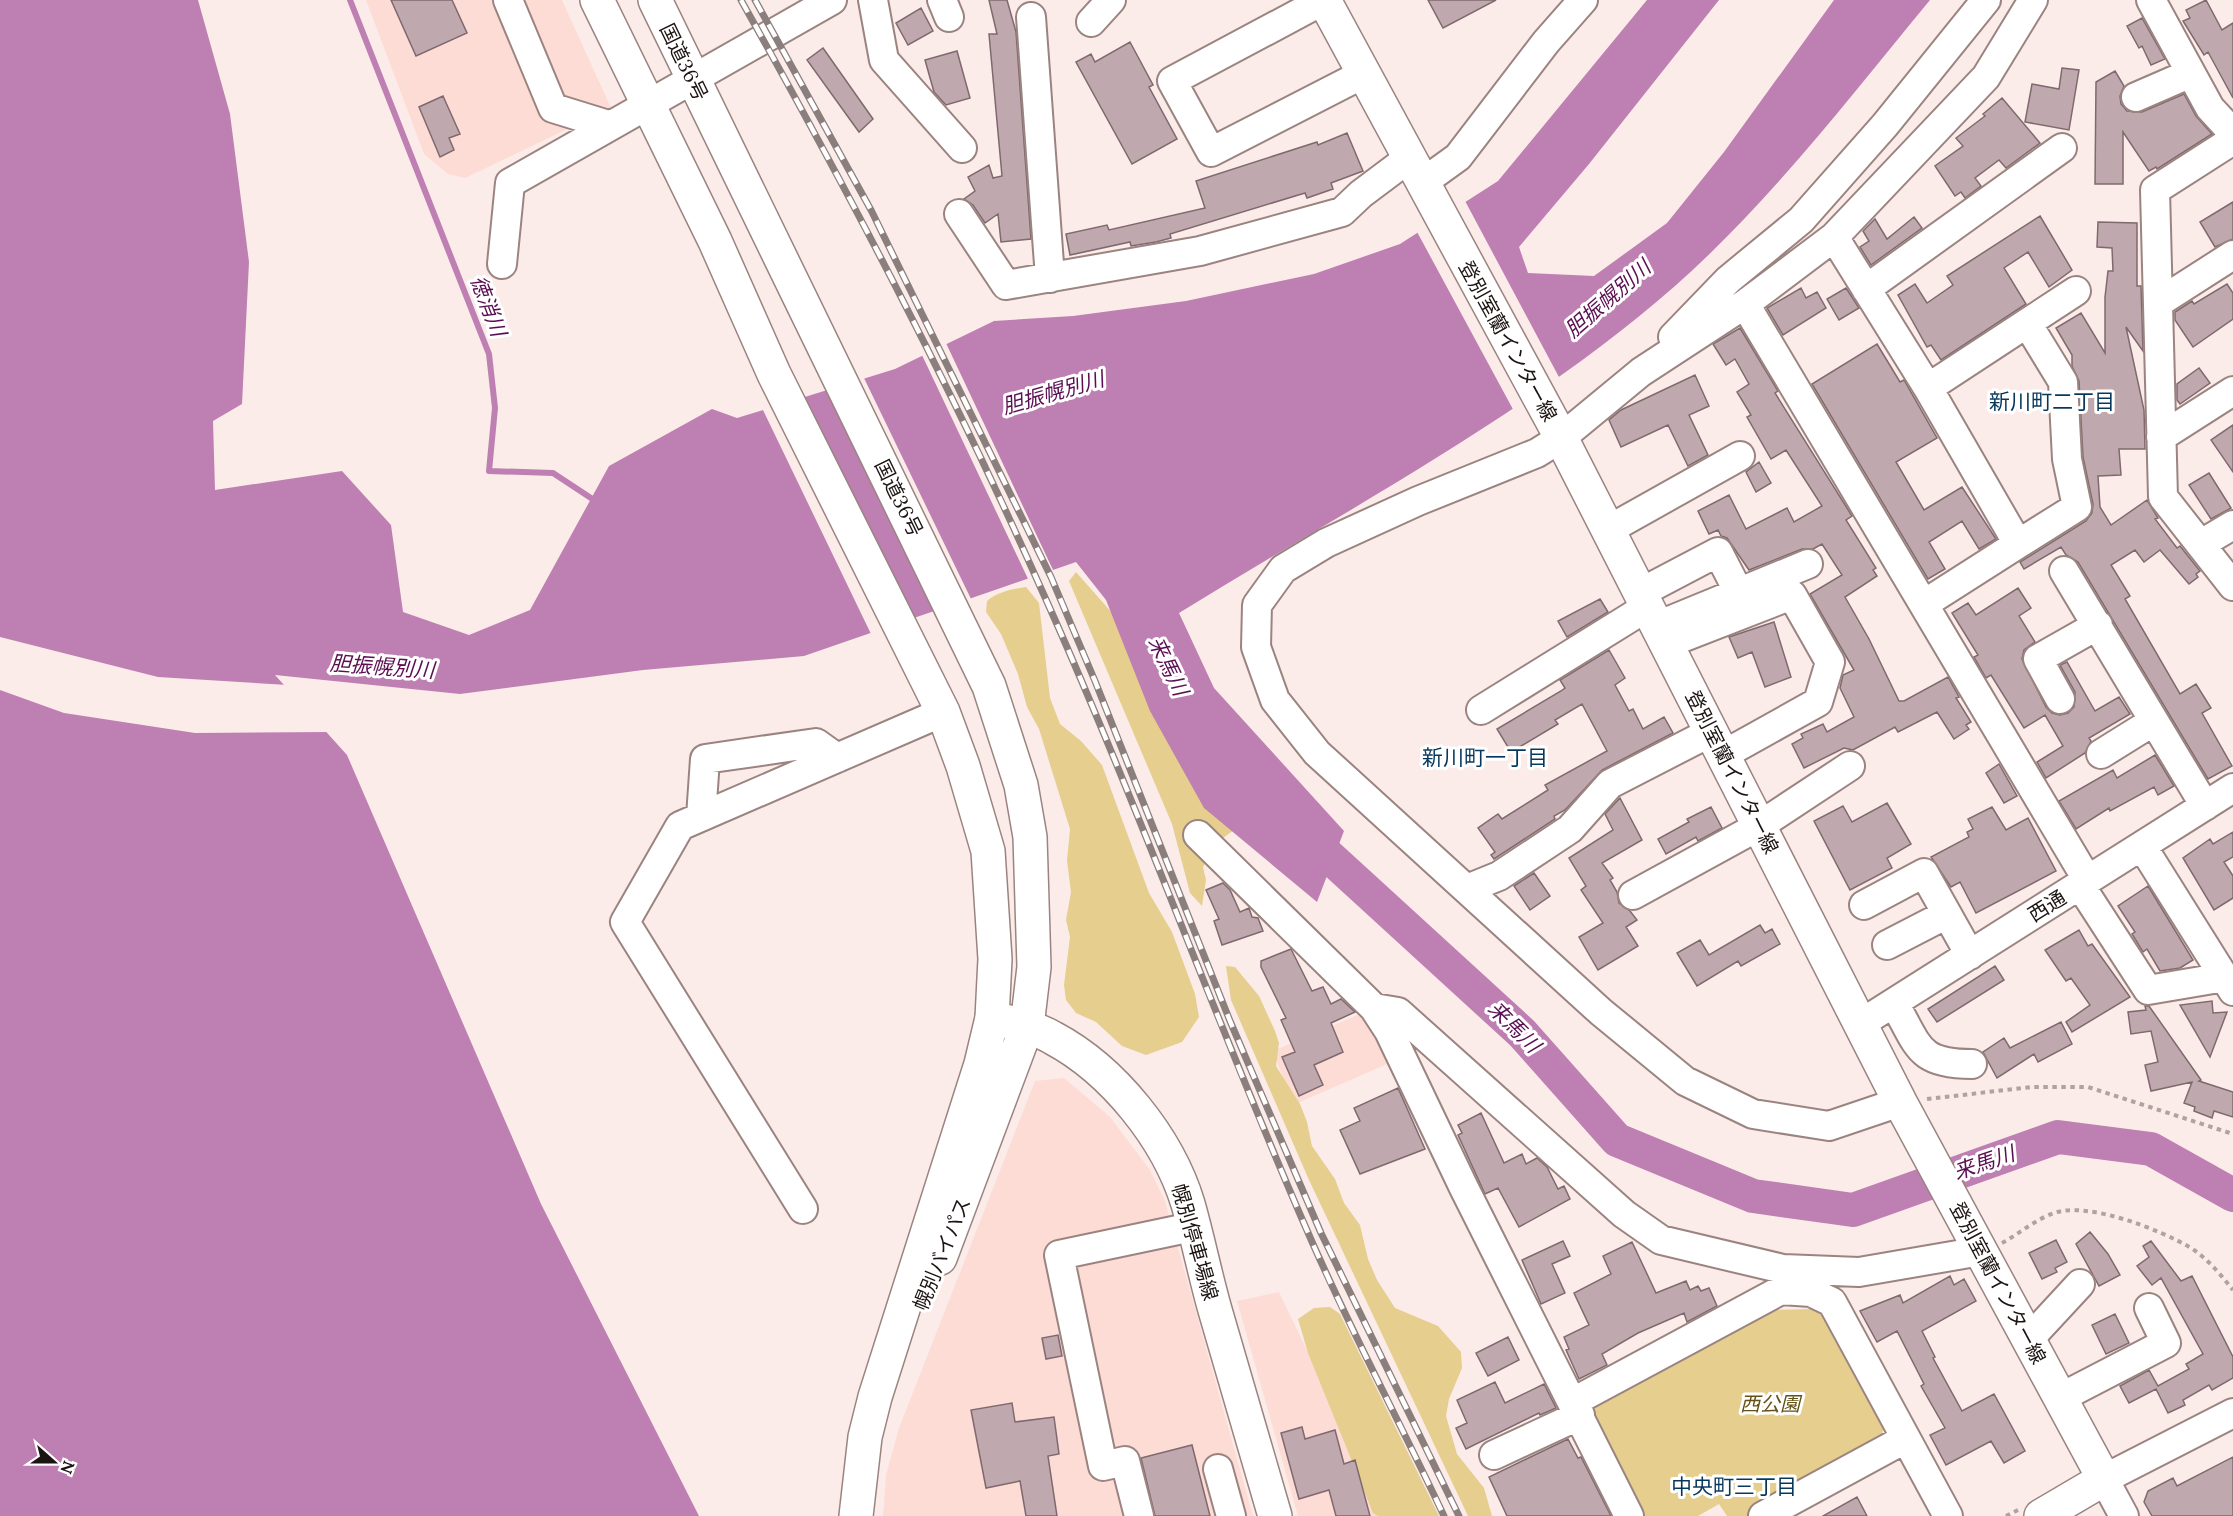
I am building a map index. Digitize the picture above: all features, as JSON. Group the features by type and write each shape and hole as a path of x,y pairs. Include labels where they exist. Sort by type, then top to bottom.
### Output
{"main road":[{"path":"597,0 715,241 774,374 943,712 967,776 987,851 994,936 992,1018"},
{"name":"国道36号","path":"655,0 954,610 989,686 1021,785 1030,837 1034,967 1027,1026"},
{"name":"登別室蘭インター線","path":"1324,0 1558,432 1860,1024 1910,1106 1984,1244 2028,1339 2104,1479"},
{"name":"幌別停車場線","path":"992,1018 1027,1026 1054,1038 1086,1061 1125,1096 1149,1124 1188,1204 1192,1227 1275,1516"},
{"name":"幌別バイパス","path":"856,1516 865,1437 875,1397 981,1064 992,1018"},
{"name":"幌別バイパス","path":"861,1483 920,1307 972,1178 1027,1026"},
{"path":"2041,1516 2104,1479"}],"street":[{"path":"508,0 553,108 608,125"},
{"path":"502,264 510,183 608,125 693,80 832,0"},
{"path":"873,0 884,60 962,148"},
{"path":"1091,22 1111,0"},
{"path":"1324,0 1172,81 1211,152 1363,74"},
{"path":"958,214 1006,285 1200,251 1342,212 1419,178 1458,157 1546,42 1583,0"},
{"path":"1641,372 1728,280 1801,220 1885,125 1986,0"},
{"path":"1910,1106 1829,1126 1753,1114 1685,1081 1601,1012 1317,753 1275,700 1256,646 1257,605 1283,568 1326,543 1418,501 1537,453 1558,432 1641,372 1744,303 1834,237 1986,77 2033,0"},
{"path":"2151,0 2189,74 2210,108 2233,133"},
{"path":"1031,17 1050,278"},
{"path":"2136,97 2189,74"},
{"path":"2233,140 2155,190 2163,497 2233,586"},
{"path":"1866,289 2062,148"},
{"path":"1834,237 1928,388 2018,544"},
{"path":"2158,303 2233,255"},
{"path":"1928,388 2076,291"},
{"path":"1744,303 1924,604 2148,990 2229,984 2142,846"},
{"path":"1924,604 2077,507 2067,459 2063,382 2027,323"},
{"path":"2161,437 2233,392"},
{"path":"1608,530 1740,456"},
{"path":"2201,544 2233,525"},
{"path":"1653,617 1718,552 1738,591"},
{"path":"1481,710 1653,617 1738,591 1808,564"},
{"path":"2064,571 2205,806"},
{"path":"1467,889 1499,876 1570,829 1610,784 1717,744 1818,702 1830,662 1792,595 1653,617"},
{"path":"2060,699 2038,659 2098,625"},
{"path":"803,1209 625,922 680,826 943,712"},
{"path":"2101,754 2154,721"},
{"path":"701,817 705,759 816,743 837,758"},
{"path":"1633,895 1759,826 1850,766"},
{"name":"西通","path":"1860,1024 2233,788"},
{"path":"1198,835 1374,1008 1389,1031 1464,1188 1628,1516"},
{"path":"1864,905 1924,873 1970,955"},
{"path":"1887,945 1947,914"},
{"path":"1894,1003 1924,1054 1945,1064 1972,1064"},
{"path":"1374,1008 1398,1012 1624,1214 1661,1240 1783,1269 1814,1281 1833,1302 1948,1516"},
{"path":"1139,1516 1125,1461 1103,1466 1059,1255 1192,1227"},
{"path":"1494,1455 1781,1290 1984,1244"},
{"path":"2028,1339 2080,1284"},
{"path":"2060,1398 2166,1343 2149,1308"},
{"path":"2124,1516 2104,1479 2233,1413"},
{"path":"1763,1516 1905,1439"},
{"path":"1218,1469 1230,1516"}],"path":[{"path":"1910,1106 2032,1087 2088,1087 2233,1134"},
{"path":"1984,1244 2055,1212 2079,1210 2165,1234 2192,1249 2216,1268 2233,1290"}],"shaded area":[{"path":"366,0 562,0 611,108 465,178 448,174 424,154"},
{"path":"1367,1011 1394,1061 1293,1105 1273,1051"},
{"path":"1064,1078 1110,1117 1150,1170 1165,1201 1253,1516 883,1516 886,1475 899,1428 1035,1081"},
{"path":"1279,1292 1362,1465 1382,1516 1298,1516 1237,1301"}],"green space":[{"path":"1076,572 1128,631 1238,827 1219,841 1203,867 1206,880 1202,906 1190,893 1172,824 1069,581"},
{"path":"1026,587 1039,603 1050,698 1060,724 1081,741 1102,765 1149,893 1172,932 1195,994 1199,1017 1182,1042 1146,1055 1122,1046 1096,1022 1076,1013 1066,1000 1064,985 1070,937 1066,920 1071,892 1067,861 1070,829 1039,729 1027,707 1018,674 1001,634 986,612 987,601 995,595"},
{"path":"1226,966 1235,967 1259,996 1279,1043 1276,1066 1300,1104 1312,1146 1335,1179 1344,1203 1360,1225 1368,1259 1377,1280 1395,1308 1438,1326 1461,1352 1462,1368 1449,1399 1446,1416 1457,1454 1484,1488 1492,1516 1468,1516 1309,1180 1231,1000"},
{"path":"1330,1307 1340,1314 1439,1516 1378,1516 1373,1513 1308,1353 1298,1319 1314,1308"},
{"name":"西公園","path":"1815,1309 1824,1314 1886,1423 1877,1447 1748,1516 1727,1516 1719,1504 1698,1516 1639,1516 1587,1411 1595,1401 1760,1310"}],"water":[{"name":"胆振幌別川","path":"0,0 198,0 230,114 249,262 242,404 213,421 215,490 342,471 391,525 403,612 469,635 530,610 609,466 712,409 737,418 895,369 994,321 1073,316 1186,301 1314,274 1400,244 1498,181 1647,0 1719,0 1589,164 1519,247 1528,273 1594,276 1667,223 1724,152 1834,0 1930,0 1808,148 1744,220 1675,286 1618,333 1558,378 1434,460 1179,613 1214,688 1344,831 1317,902 1204,808 1150,711 1106,600 1076,562 804,656 643,670 460,694 275,675 347,755 541,1204 699,1516 0,1516"}],"pier":[{"path":"1464,199 1560,379 1515,413 1416,230"},
{"path":"945,341 1054,572 1029,581 921,353"},
{"path":"863,376 972,601 941,612 828,387"},
{"path":"801,395 911,622 872,636 762,408"},
{"path":"0,637 158,677 288,685 330,732 195,733 64,713 0,690"}],"building":[{"path":"391,0 452,0 467,33 416,56"},
{"path":"989,0 1007,0 1016,32 1031,239 1001,242 998,214 985,223 973,205 964,199 975,191 968,177 989,165 993,178 1002,176 989,34 997,34"},
{"path":"1428,0 1496,0 1443,28"},
{"path":"2206,0 2222,30 2233,23 2233,98 2208,52 2204,55 2183,21 2190,18 2186,10"},
{"path":"921,8 933,31 908,45 896,23"},
{"path":"2142,18 2165,59 2151,65 2142,46 2139,48 2127,26"},
{"path":"1130,42 1153,85 1149,87 1177,139 1132,164 1076,62 1091,54 1095,62"},
{"path":"823,48 873,119 859,132 807,60"},
{"path":"957,51 970,98 946,105 934,92 925,60"},
{"path":"2062,68 2079,70 2069,130 2025,122 2032,84 2059,89"},
{"path":"2115,71 2124,86 2120,96 2121,104 2127,111 2142,112 2184,94 2196,116 2212,134 2157,169 2156,167 2149,171 2123,132 2123,184 2095,184 2096,82"},
{"path":"443,96 460,134 449,138 454,150 440,157 419,107"},
{"path":"2002,98 2040,143 2006,168 1999,160 1975,178 1981,186 1965,198 1961,192 1955,196 1935,166 1963,146 1956,138 1985,116 1983,114"},
{"path":"1347,133 1363,171 1331,183 1333,189 1307,198 1305,193 1170,234 1171,238 1156,242 1131,246 1130,242 1070,255 1066,234 1107,225 1109,230 1205,208 1196,181 1317,142 1318,145"},
{"path":"2233,202 2233,239 2215,247 2200,222"},
{"path":"2040,216 2072,270 2049,287 2028,252 2004,268 2026,304 1941,360 1931,345 1927,347 1898,295 1915,284 1927,303 1953,285 1947,276"},
{"path":"1914,217 1922,228 1871,265 1860,247 1869,241 1863,231 1875,219 1887,239"},
{"path":"2098,222 2137,223 2137,286 2141,286 2143,351 2126,327 2144,410 2145,449 2119,449 2121,475 2098,476 2100,507 2111,525 2147,500 2158,518 2155,519 2177,548 2180,546 2200,571 2196,574 2198,577 2189,584 2160,550 2144,562 2135,550 2111,565 2130,596 2125,599 2180,694 2196,684 2211,708 2202,713 2232,766 2208,779 2078,562 2066,555 2061,547 2024,569 2020,562 2086,521 2092,513 2093,504 2083,457 2079,381 2072,366 2072,355 2056,328 2081,313 2105,353 2105,297 2108,271 2113,271 2112,248 2097,247"},
{"path":"2227,284 2233,293 2233,319 2193,347 2175,320 2175,312 2192,301 2194,304"},
{"path":"1801,288 1806,298 1817,292 1826,308 1783,335 1767,308"},
{"path":"1846,288 1859,308 1839,320 1827,299"},
{"path":"1740,328 1778,391 1775,393 1852,516 1846,520 1876,568 1873,570 1877,576 1845,597 1869,639 1899,701 1904,701 1948,677 1959,697 1956,698 1971,722 1966,725 1969,729 1954,739 1937,712 1898,732 1895,727 1853,750 1844,748 1804,768 1792,744 1803,738 1801,734 1823,724 1827,732 1854,717 1840,688 1843,675 1854,670 1810,594 1842,575 1822,544 1813,549 1802,549 1749,570 1727,538 1721,536 1718,530 1709,534 1698,511 1729,495 1746,529 1787,508 1794,522 1822,506 1786,450 1771,459 1747,417 1751,415 1737,392 1749,384 1735,359 1726,365 1713,344"},
{"path":"1877,344 1900,382 1904,380 1937,438 1896,462 1924,510 1962,487 1996,539 1979,549 1962,521 1929,542 1945,569 1928,579 1812,384"},
{"path":"2199,368 2210,383 2180,404 2177,400 2177,384"},
{"path":"1695,375 1709,406 1689,415 1708,455 1688,466 1668,425 1621,447 1609,420 1621,410"},
{"path":"2233,425 2233,472 2211,440"},
{"path":"1759,462 1771,483 1756,492 1746,472"},
{"path":"2209,473 2231,508 2211,519 2189,485"},
{"path":"2018,588 2031,608 2019,616 2035,642 2024,650 2022,659 2046,707 2052,713 2060,715 2068,713 2074,707 2075,692 2060,665 2067,662 2095,711 2119,697 2130,714 2089,738 2091,741 2085,753 2046,778 2037,762 2063,746 2045,715 2024,728 1991,675 1986,678 1974,657 1978,655 1952,613 1968,603 1976,615"},
{"path":"1600,599 1608,612 1567,637 1558,621"},
{"path":"1774,622 1791,677 1765,687 1752,652 1738,658 1729,637"},
{"path":"1609,650 1625,678 1615,685 1629,711 1633,709 1643,729 1664,717 1673,733 1602,770 1565,810 1554,816 1555,819 1494,859 1491,855 1495,852 1478,828 1498,814 1502,819 1548,790 1545,785 1607,751 1582,704 1555,720 1558,724 1511,752 1497,729 1561,691 1565,688 1560,680"},
{"path":"2155,755 2174,786 2158,795 2154,787 2110,811 2109,808 2076,829 2059,801 2113,770 2117,778"},
{"path":"1999,764 2017,796 2004,803 1986,773"},
{"path":"1620,798 1642,840 1602,863 1613,878 1610,880 1617,892 1619,903 1637,920 1626,927 1638,946 1598,970 1579,937 1603,923 1581,890 1586,886 1569,858 1613,830 1605,814"},
{"path":"1887,803 1911,844 1887,858 1892,868 1850,890 1814,821 1843,806 1852,822"},
{"path":"1711,807 1722,828 1698,841 1696,837 1666,854 1658,839 1689,822 1687,819"},
{"path":"1992,807 2006,830 2028,818 2056,871 1976,913 1960,882 1951,887 1931,857 1969,837 1967,832 1973,829 1968,819"},
{"path":"2233,832 2233,857 2224,862 2233,876 2233,898 2214,910 2183,858 2210,839 2213,844"},
{"path":"1534,873 1550,896 1530,910 1514,886"},
{"path":"1223,883 1230,890 1240,912 1249,908 1252,917 1258,918 1263,931 1222,945 1214,921 1219,919 1206,890"},
{"path":"2148,886 2193,960 2180,968 2160,971 2147,949 2143,952 2132,934 2135,932 2118,906"},
{"path":"1760,925 1765,933 1772,929 1780,944 1741,966 1738,961 1697,986 1677,953 1700,940 1709,955"},
{"path":"2079,930 2088,946 2092,944 2130,997 2072,1032 2066,1022 2090,1005 2071,978 2066,981 2045,950"},
{"path":"1291,949 1312,991 1323,987 1331,1004 1341,999 1355,1012 1331,1023 1343,1052 1314,1065 1323,1085 1299,1096 1282,1057 1295,1052 1281,1020 1286,1018 1261,967 1261,961"},
{"path":"1995,966 2004,980 1937,1022 1928,1009"},
{"path":"2212,1001 2213,1013 2227,1012 2210,1057 2180,1005"},
{"path":"2145,1006 2149,1006 2201,1080 2199,1081 2233,1092 2233,1117 2214,1111 2212,1118 2194,1111 2195,1107 2184,1103 2192,1082 2151,1091 2145,1065 2158,1062 2151,1031 2131,1034 2128,1012 2146,1010"},
{"path":"2061,1022 2072,1044 2038,1062 2034,1054 1997,1078 1983,1052 2004,1038 2010,1048"},
{"path":"1398,1088 1425,1149 1360,1174 1340,1130 1360,1121 1354,1108"},
{"path":"1481,1113 1504,1163 1522,1154 1526,1164 1537,1158 1547,1167 1558,1189 1564,1186 1570,1199 1519,1227 1498,1188 1485,1194 1458,1135 1462,1133 1458,1125"},
{"path":"2090,1232 2108,1254 2120,1275 2099,1286 2076,1244"},
{"path":"2056,1240 2067,1262 2055,1268 2057,1272 2042,1279 2029,1253"},
{"path":"1563,1241 1570,1256 1552,1264 1565,1293 1541,1304 1522,1260"},
{"path":"2151,1241 2181,1281 2192,1276 2233,1357 2233,1378 2212,1390 2209,1385 2183,1400 2185,1405 2168,1413 2156,1389 2129,1403 2120,1386 2149,1370 2158,1386 2189,1369 2186,1364 2203,1354 2161,1278 2152,1285 2137,1266 2149,1257 2143,1246"},
{"path":"1632,1242 1656,1293 1686,1281 1690,1290 1698,1286 1701,1291 1709,1288 1717,1306 1687,1322 1684,1313 1638,1333 1602,1354 1607,1365 1579,1379 1566,1350 1569,1349 1564,1337 1589,1325 1574,1293 1611,1274 1603,1256"},
{"path":"1950,1276 1954,1285 1964,1279 1976,1301 1922,1331 1935,1357 1933,1358 1962,1411 1994,1394 2025,1451 2004,1463 1991,1441 1946,1465 1930,1435 1945,1428 1921,1386 1924,1384 1897,1331 1877,1342 1860,1311 1900,1295 1903,1303"},
{"path":"2115,1314 2129,1343 2106,1354 2092,1325"},
{"path":"1058,1335 1062,1356 1046,1359 1042,1338"},
{"path":"1508,1337 1519,1360 1488,1376 1476,1353"},
{"path":"1495,1382 1505,1403 1544,1384 1556,1408 1540,1415 1539,1413 1466,1449 1456,1428 1467,1423 1457,1400"},
{"path":"1012,1403 1015,1422 1054,1417 1059,1454 1048,1456 1057,1516 1026,1516 1020,1481 986,1488 971,1410"},
{"path":"1302,1427 1305,1439 1335,1430 1344,1464 1355,1460 1370,1516 1336,1516 1329,1490 1299,1499 1281,1433"},
{"path":"1568,1439 1578,1458 1581,1457 1611,1516 1507,1516 1489,1477"},
{"path":"1192,1445 1210,1516 1155,1516 1141,1458"},
{"path":"2233,1457 2233,1516 2152,1516 2144,1502 2148,1491 2173,1478 2177,1486"},
{"path":"1857,1497 1867,1516 1823,1516"}],"waterway":[{"name":"徳消川","path":"350,0 489,354 495,408 489,471 553,473 597,502"},
{"name":"来馬川","path":"1299,829 1522,1033 1617,1140 1753,1196 1853,1210 2058,1137 2151,1149 2233,1195"}],"railway":[{"path":"741,0 897,289 1005,509 1108,744 1306,1228 1444,1516"},
{"path":"755,0 871,210 1051,577 1095,681 1230,1021 1321,1233 1459,1516"}],"district":[{"name":"新川町二丁目","path":"2052,402"},
{"name":"新川町一丁目","path":"1485,758"},
{"name":"中央町三丁目","path":"1734,1487"}]}
